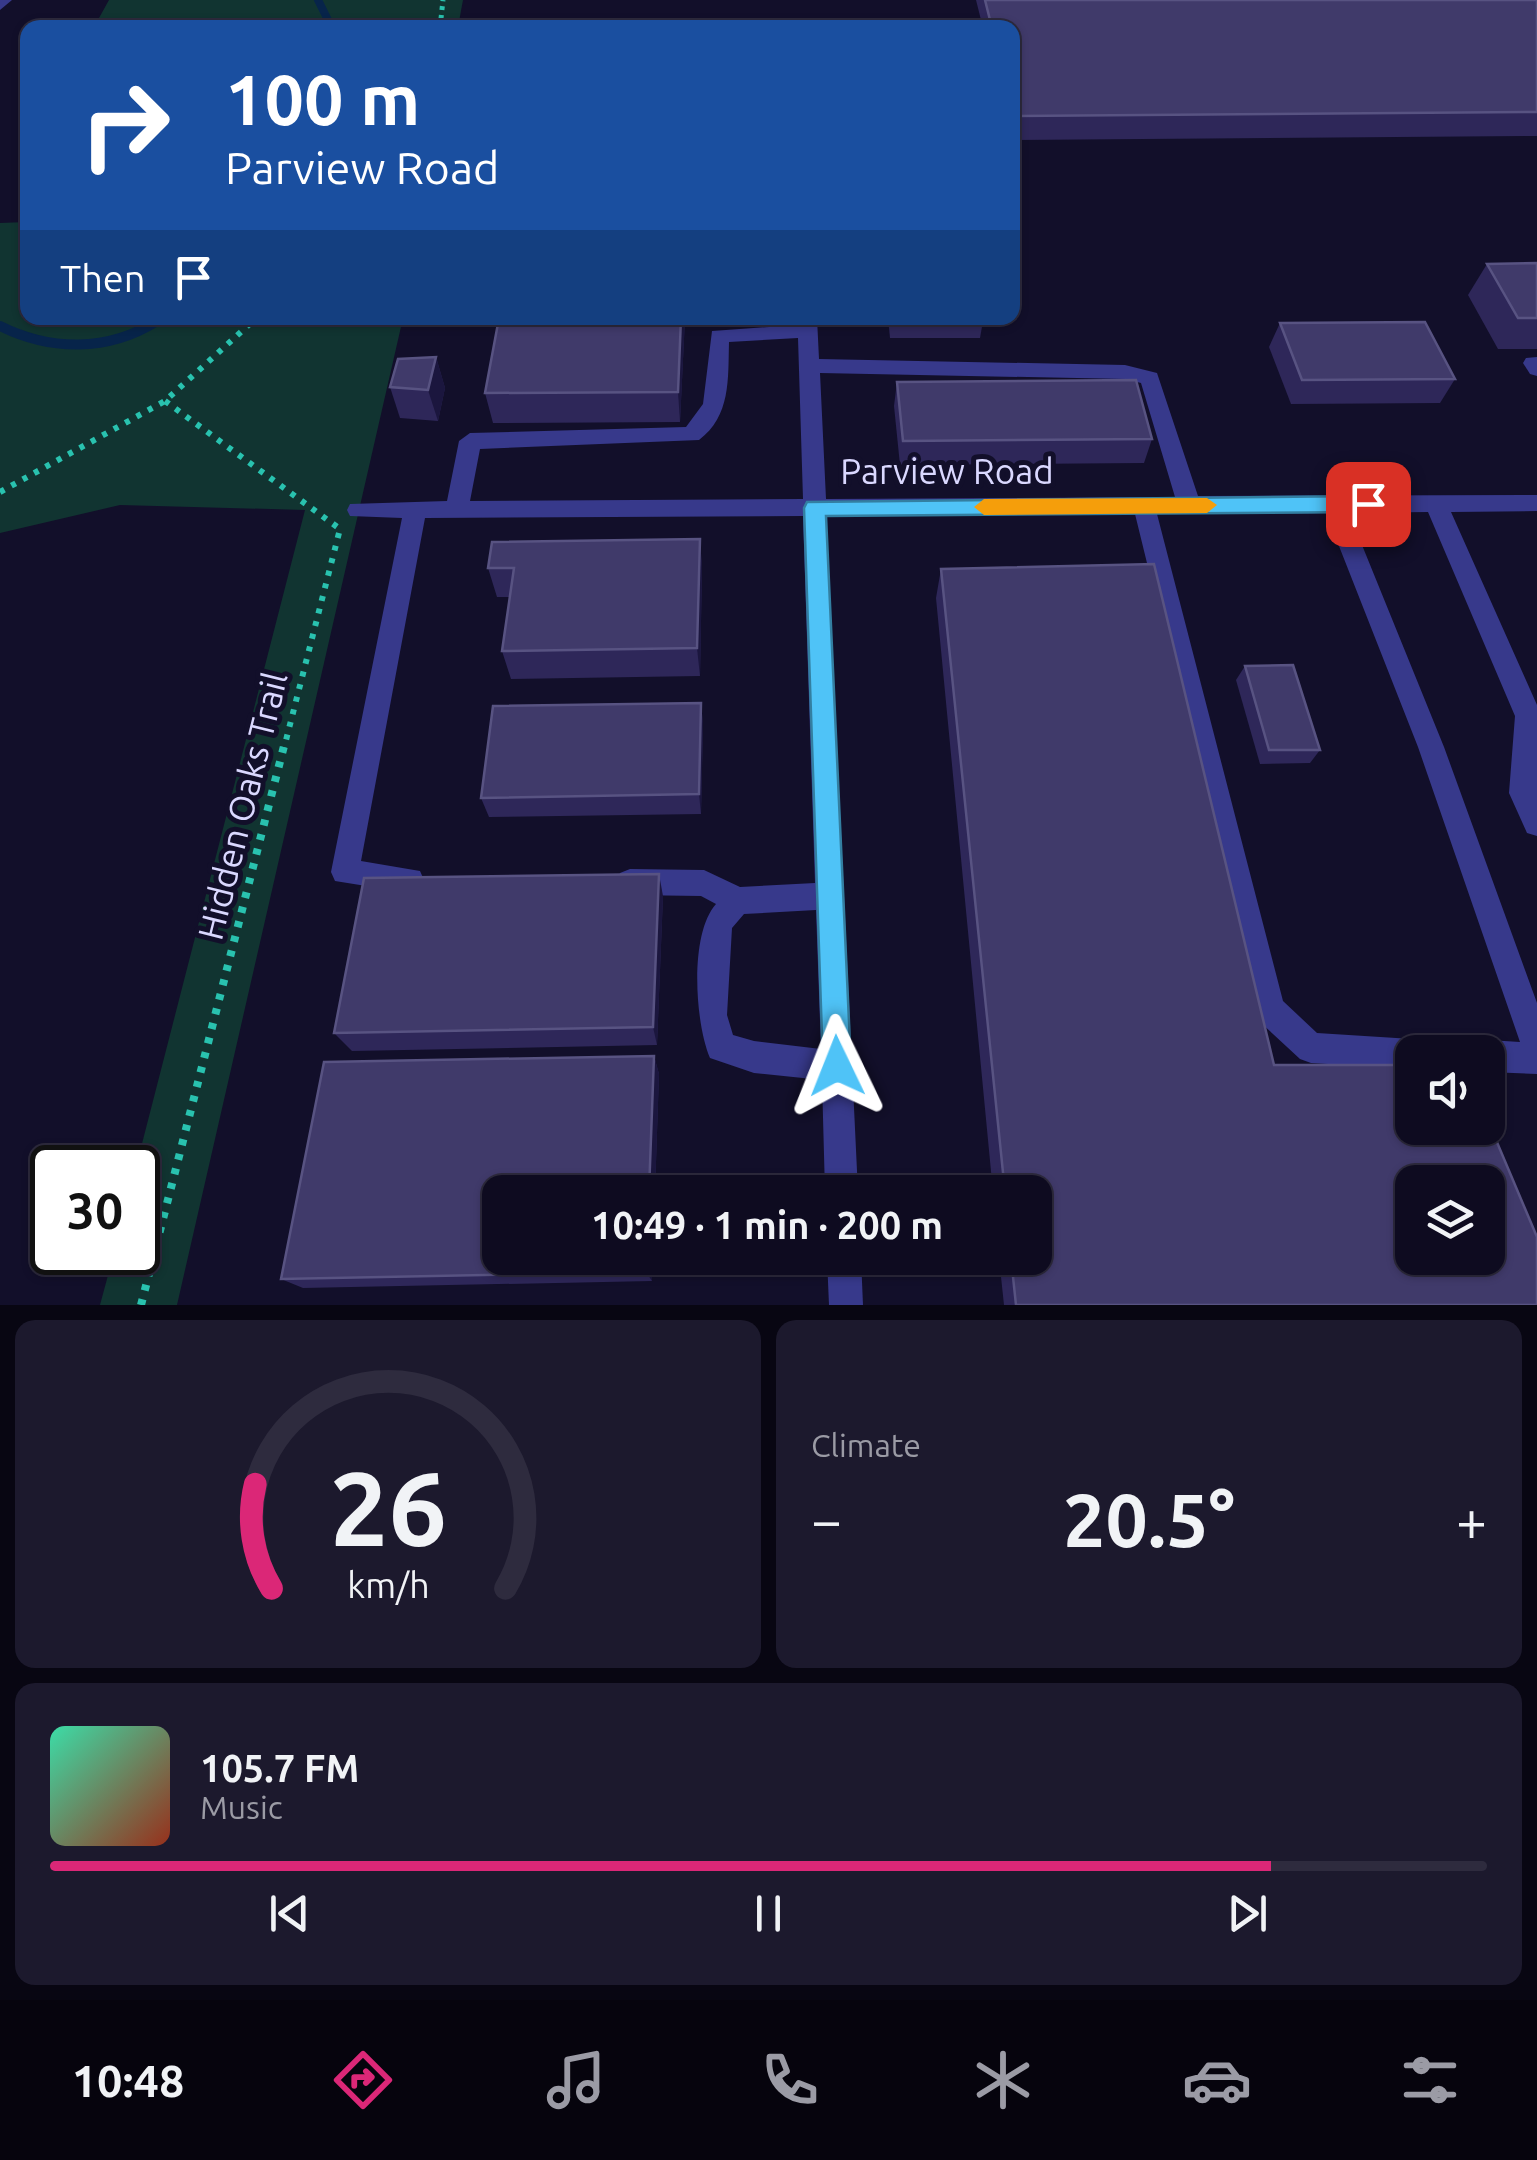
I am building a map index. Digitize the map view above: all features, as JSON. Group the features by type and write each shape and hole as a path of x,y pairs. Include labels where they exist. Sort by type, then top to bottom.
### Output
{"street":[{"path":"457,510 470,440 691,435 703,428 714,410 719,336 800,325"},
{"path":"807,325 841,1175"},
{"path":"810,366 1125,372 1150,378 1189,506"},
{"name":"Parview Road","path":"358,510 1537,503"},
{"path":"1334,504 1431,747 1537,1045"},
{"path":"1436,504 1532,716 1523,793 1537,824"},
{"path":"1144,506 1270,1010 1311,1048 1395,1053"},
{"path":"415,510 345,872 432,881"},
{"path":"607,882 704,883 737,900 830,896"},
{"path":"737,900 718,923 712,1015 720,1047 754,1057 837,1066"},
{"path":"1505,1057 1537,1058"},
{"path":"845,1275 846,1305"}],"path":[{"path":"0,492 166,400 249,325"},
{"name":"Hidden Oaks Trail","path":"140,1305 340,530 166,400"}],"green space":[{"path":"109,0 463,0 459,20 98,20"},
{"path":"20,222 20,325 401,325 177,1305 100,1305 108,1275 160,1275 160,1145 142,1145 305,510 120,505 0,533 0,223"}],"building":[{"path":"985,0 1537,0 1537,112 1020,116 1020,20 990,20"},
{"path":"1537,263 1537,318 1518,318 1487,264"},
{"path":"1425,322 1455,379 1302,380 1280,323"},
{"path":"498,325 681,325 678,392 485,393"},
{"path":"436,357 428,390 390,387 398,359"},
{"path":"1136,380 1152,439 903,441 897,382"},
{"path":"700,539 697,648 502,651 514,568 488,568 492,542"},
{"path":"1154,564 1274,1065 1395,1065 1395,1145 1498,1145 1537,1237 1537,1305 1016,1305 1013,1275 1052,1275 1052,1175 1003,1175 941,569"},
{"path":"1293,665 1320,750 1269,750 1245,666"},
{"path":"701,703 699,794 481,798 493,706"},
{"path":"659,874 653,1027 334,1033 364,878"},
{"path":"654,1056 650,1175 482,1175 482,1275 490,1275 281,1279 324,1062"}],"waterway":[{"path":"318,0 328,20"},
{"path":"0,326 39,340 79,344 119,338 149,325"}],"slow traffic":[{"path":"984,507 1207,505"}],"route":[{"path":"837,1066 815,508 1368,504"}]}
